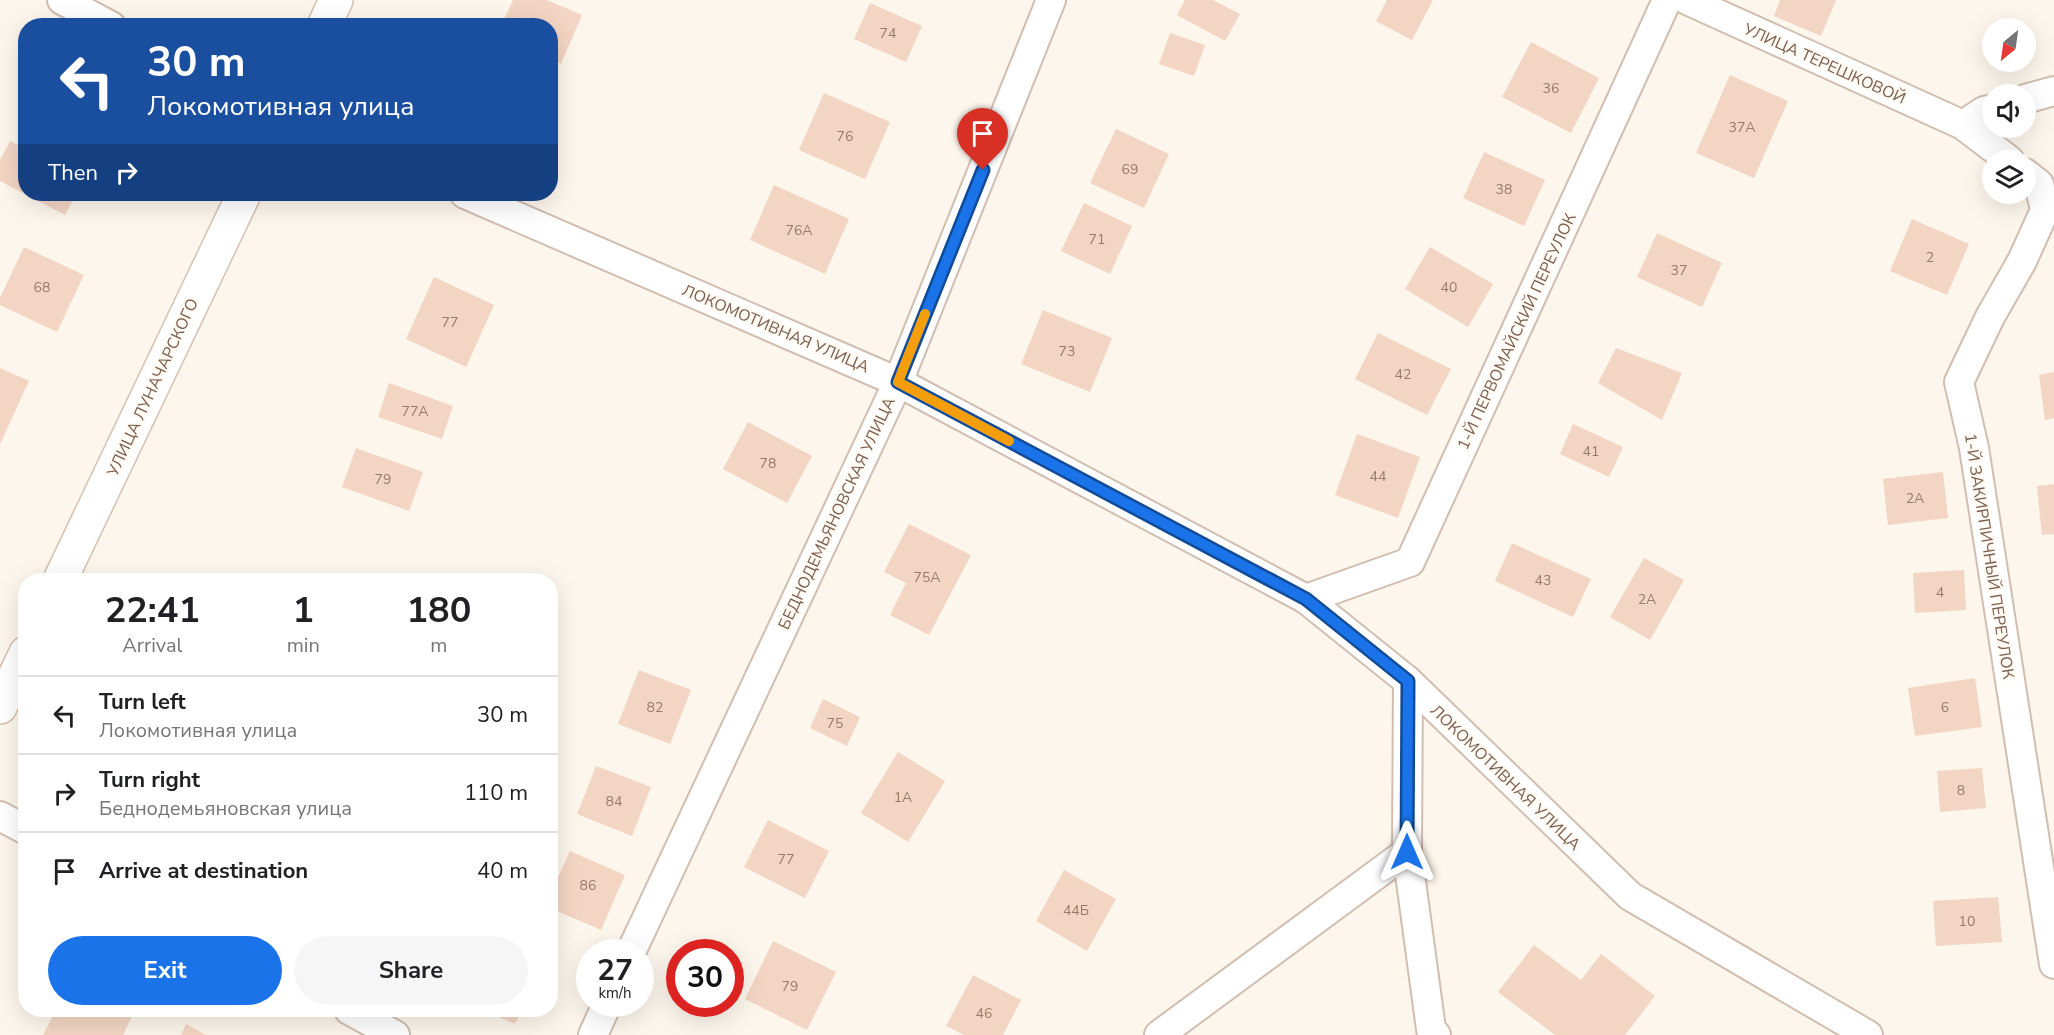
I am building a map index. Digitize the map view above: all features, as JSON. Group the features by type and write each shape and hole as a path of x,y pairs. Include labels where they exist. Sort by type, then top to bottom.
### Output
{"main road":[{"path":"328,18 336,0"},
{"name":"УЛИЦА ЛУНАЧАРСКОГО","path":"63,573 241,201"},
{"path":"0,707 18,670"}],"street":[{"path":"62,0 96,18"},
{"name":"БЕДНОДЕМЬЯНОВСКАЯ УЛИЦА","path":"637,939 898,382 1051,0"},
{"name":"1-Й ПЕРВОМАЙСКИЙ ПЕРЕУЛОК","path":"1306,599 1410,562 1667,0"},
{"name":"УЛИЦА ТЕРЕШКОВОЙ","path":"1687,0 1964,125"},
{"path":"2036,96 2054,91"},
{"path":"1982,112 1964,125 1996,150"},
{"name":"1-Й ЗАКИРПИЧНЫЙ ПЕРЕУЛОК","path":"2036,182 2039,184 2044,210 2022,261 1990,317 1959,382 1974,448 2054,964"},
{"name":"ЛОКОМОТИВНАЯ УЛИЦА","path":"481,201 898,382 1306,599 1408,681 1630,896 1868,1035"},
{"path":"1408,681 1407,852 1431,1029 1436,1035"},
{"path":"0,816 18,826"},
{"path":"1159,1035 1407,852"},
{"path":"362,1017 395,1035"},
{"path":"592,1035 601,1017"}],"building":[{"path":"513,0 547,0 582,15 561,64 558,63 558,18 505,18"},
{"path":"1185,0 1213,0 1240,14 1225,41 1177,15"},
{"path":"1387,0 1433,0 1412,40 1376,21"},
{"path":"1780,0 1836,0 1821,36 1774,16"},
{"path":"870,3 922,26 906,62 854,39"},
{"path":"1170,33 1205,45 1194,76 1159,64"},
{"path":"1531,42 1599,78 1571,133 1502,97"},
{"path":"1730,75 1788,101 1754,178 1696,153"},
{"path":"824,93 890,122 865,179 799,150"},
{"path":"1116,129 1169,154 1144,208 1090,183"},
{"path":"10,141 18,145 18,190 0,181 0,160"},
{"path":"1484,152 1545,180 1524,226 1463,198"},
{"path":"774,185 849,219 825,274 750,240"},
{"path":"38,201 72,201 65,215"},
{"path":"1084,203 1132,226 1110,274 1061,251"},
{"path":"1912,219 1969,244 1947,295 1890,271"},
{"path":"1657,233 1722,263 1702,307 1637,277"},
{"path":"24,247 84,275 57,332 0,305 0,298"},
{"path":"1430,247 1493,284 1468,327 1405,289"},
{"path":"434,277 494,305 466,367 406,339"},
{"path":"1043,310 1112,338 1090,392 1021,364"},
{"path":"1378,333 1451,369 1427,415 1355,379"},
{"path":"1616,348 1682,373 1662,420 1598,383"},
{"path":"0,368 29,381 0,444"},
{"path":"2054,372 2054,418 2045,420 2039,375"},
{"path":"389,383 453,406 442,439 378,417"},
{"path":"748,422 812,456 787,503 723,469"},
{"path":"1573,424 1623,447 1609,477 1560,454"},
{"path":"1357,434 1420,457 1398,518 1335,495"},
{"path":"356,448 423,472 409,511 342,487"},
{"path":"1943,472 1948,518 1888,525 1883,479"},
{"path":"2054,484 2054,534 2042,535 2037,486"},
{"path":"909,524 971,555 929,635 890,615 906,583 884,572"},
{"path":"1512,543 1591,579 1573,617 1495,581"},
{"path":"1644,558 1684,580 1650,640 1610,617"},
{"path":"1964,570 1966,610 1915,613 1913,573"},
{"path":"639,670 691,690 670,744 618,724"},
{"path":"1975,678 1982,727 1915,736 1908,688"},
{"path":"823,699 860,717 847,746 810,728"},
{"path":"898,752 945,781 908,842 861,813"},
{"path":"596,766 651,787 632,836 577,814"},
{"path":"1982,768 1986,808 1940,812 1937,771"},
{"path":"768,820 829,851 805,898 744,867"},
{"path":"570,851 625,875 601,930 558,911 558,877"},
{"path":"1064,870 1116,899 1087,951 1036,921"},
{"path":"1998,897 2002,942 1936,946 1933,901"},
{"path":"773,941 836,972 807,1030 745,999"},
{"path":"1534,945 1581,980 1601,954 1655,996 1625,1035 1555,1035 1498,992"},
{"path":"973,975 1021,1000 1003,1035 964,1035 946,1026"},
{"path":"52,1017 132,1017 123,1035 43,1035"},
{"path":"499,1017 518,1017 515,1024"},
{"path":"186,1024 206,1035 181,1035"}],"slow traffic":[{"path":"925,314 898,382 1009,441"}],"route":[{"path":"983,170 898,382 1306,599 1408,681 1407,852"}]}
